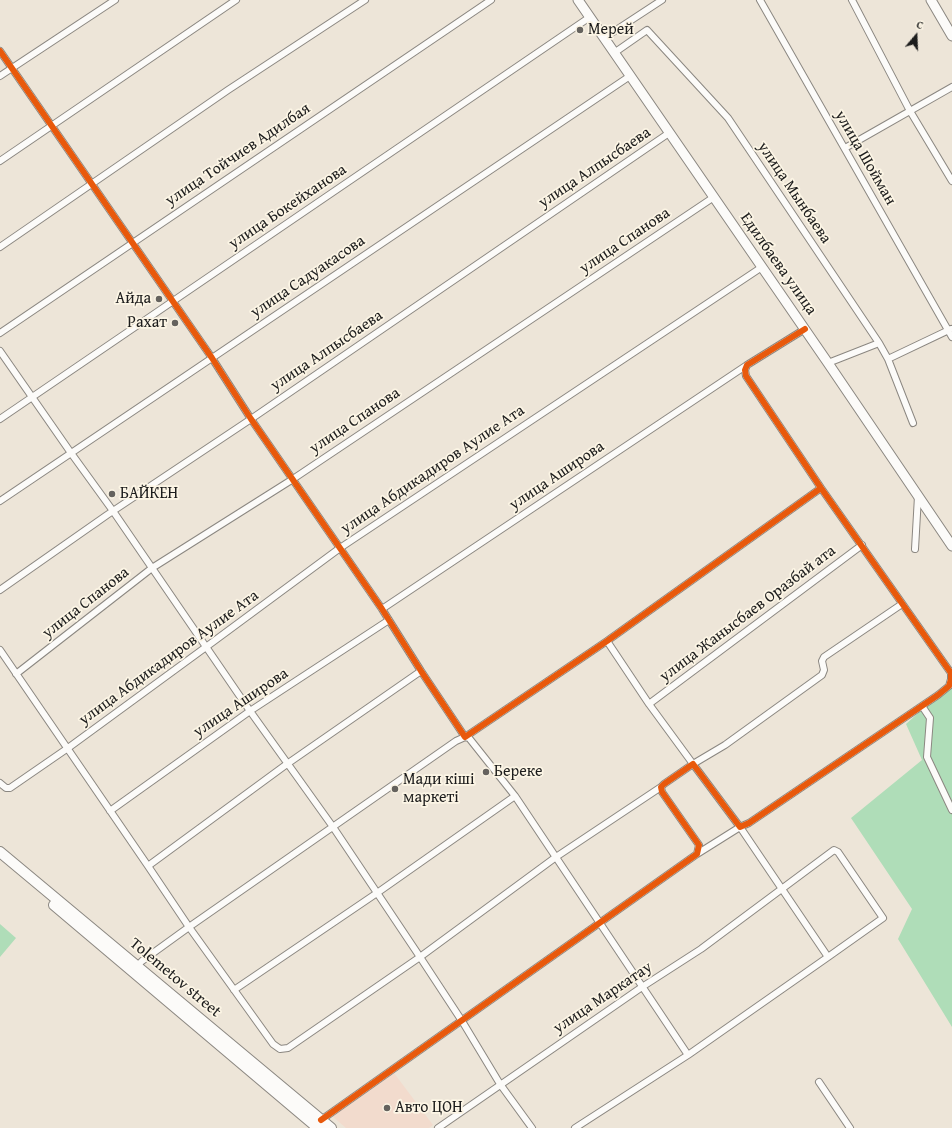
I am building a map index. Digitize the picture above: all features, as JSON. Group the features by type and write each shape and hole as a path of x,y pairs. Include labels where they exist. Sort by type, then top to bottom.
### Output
{"main road":[{"name":"Tolemetov street","path":"0,852 301,1113 320,1124 331,1128"},
{"name":"Tolemetov street","path":"0,860 135,968 320,1124"}],"street":[{"path":"0,76 115,0"},
{"path":"0,161 236,0"},
{"path":"0,247 228,90 364,0"},
{"name":"улица Тойчиев Адилбая","path":"0,332 491,0"},
{"name":"Едилбаева улица","path":"578,0 805,329 952,546"},
{"path":"604,38 662,0"},
{"name":"улица Шойман","path":"760,0 949,329 952,337"},
{"path":"852,0 910,111 952,181"},
{"path":"931,0 952,36"},
{"name":"улица Бокейханова","path":"0,419 590,17"},
{"name":"улица Мынбаева","path":"614,53 647,30 728,118 879,343 888,359 913,423"},
{"path":"0,51 212,358 251,419 382,609 421,671 466,737 469,738 515,796 688,1055"},
{"name":"улица Садуакасова","path":"0,501 630,76"},
{"path":"845,148 952,87"},
{"name":"улица Алпысбаева","path":"0,590 113,511 251,419 669,133"},
{"name":"улица Спанова","path":"16,674 152,568 293,479 714,197"},
{"name":"улица Абдикадиров Аулие Ата","path":"0,783 6,788 10,788 48,760 68,748 340,548 762,267"},
{"name":"улица Аширова","path":"382,609 747,365 805,329"},
{"path":"888,359 949,329"},
{"path":"828,364 879,343"},
{"path":"0,351 113,511 287,764 333,827 462,1021 500,1084 532,1128"},
{"path":"320,1124 697,854 749,823 922,706 949,686 951,679 950,673 821,488 746,376 745,370 747,365"},
{"path":"135,968 189,927 456,741 466,737 607,642 821,488"},
{"path":"915,549 918,496"},
{"name":"улица Жанысбаев Оразбай ата","path":"649,704 862,545"},
{"path":"0,650 189,927 273,1044 280,1049 288,1048 420,957 556,857 693,764 725,745 822,675 824,670 822,661 824,657 902,604"},
{"name":"улица Аширова","path":"110,811 250,711 389,620"},
{"path":"575,1128 688,1055 828,957 740,827 649,704 607,642"},
{"path":"148,866 287,764 421,671"},
{"path":"922,706 930,718 928,757 952,810"},
{"path":"661,787 662,792 699,845 697,854"},
{"path":"234,990 377,893 515,796"},
{"name":"улица Маркатау","path":"438,1128 642,987 701,949 834,850 838,852 883,918 828,957"},
{"path":"819,1082 850,1128"}],"shaded area":[{"path":"394,1073 433,1125 429,1128 346,1128 332,1116"}],"green space":[{"path":"952,682 952,1027 898,939 912,909 851,818 922,760 906,724"},
{"path":"0,924 16,938 0,957"}],"cycle path":[{"path":"0,51 212,358 251,419 382,609 465,737 607,641 821,488"},
{"path":"321,1120 697,854 699,845 662,792 661,787 664,784 693,764 740,827 749,823 938,695 949,686 951,673 821,488 746,376 745,370 747,365 805,329"}],"place":[{"name":"Мерей","path":"580,30"},
{"name":"Айда","path":"159,299"},
{"name":"Рахат","path":"175,323"},
{"name":"БАЙКЕН","path":"112,494"},
{"name":"Береке","path":"486,772"},
{"name":"Мади кіші маркеті","path":"395,789"},
{"name":"Авто ЦОН","path":"387,1108"}]}
